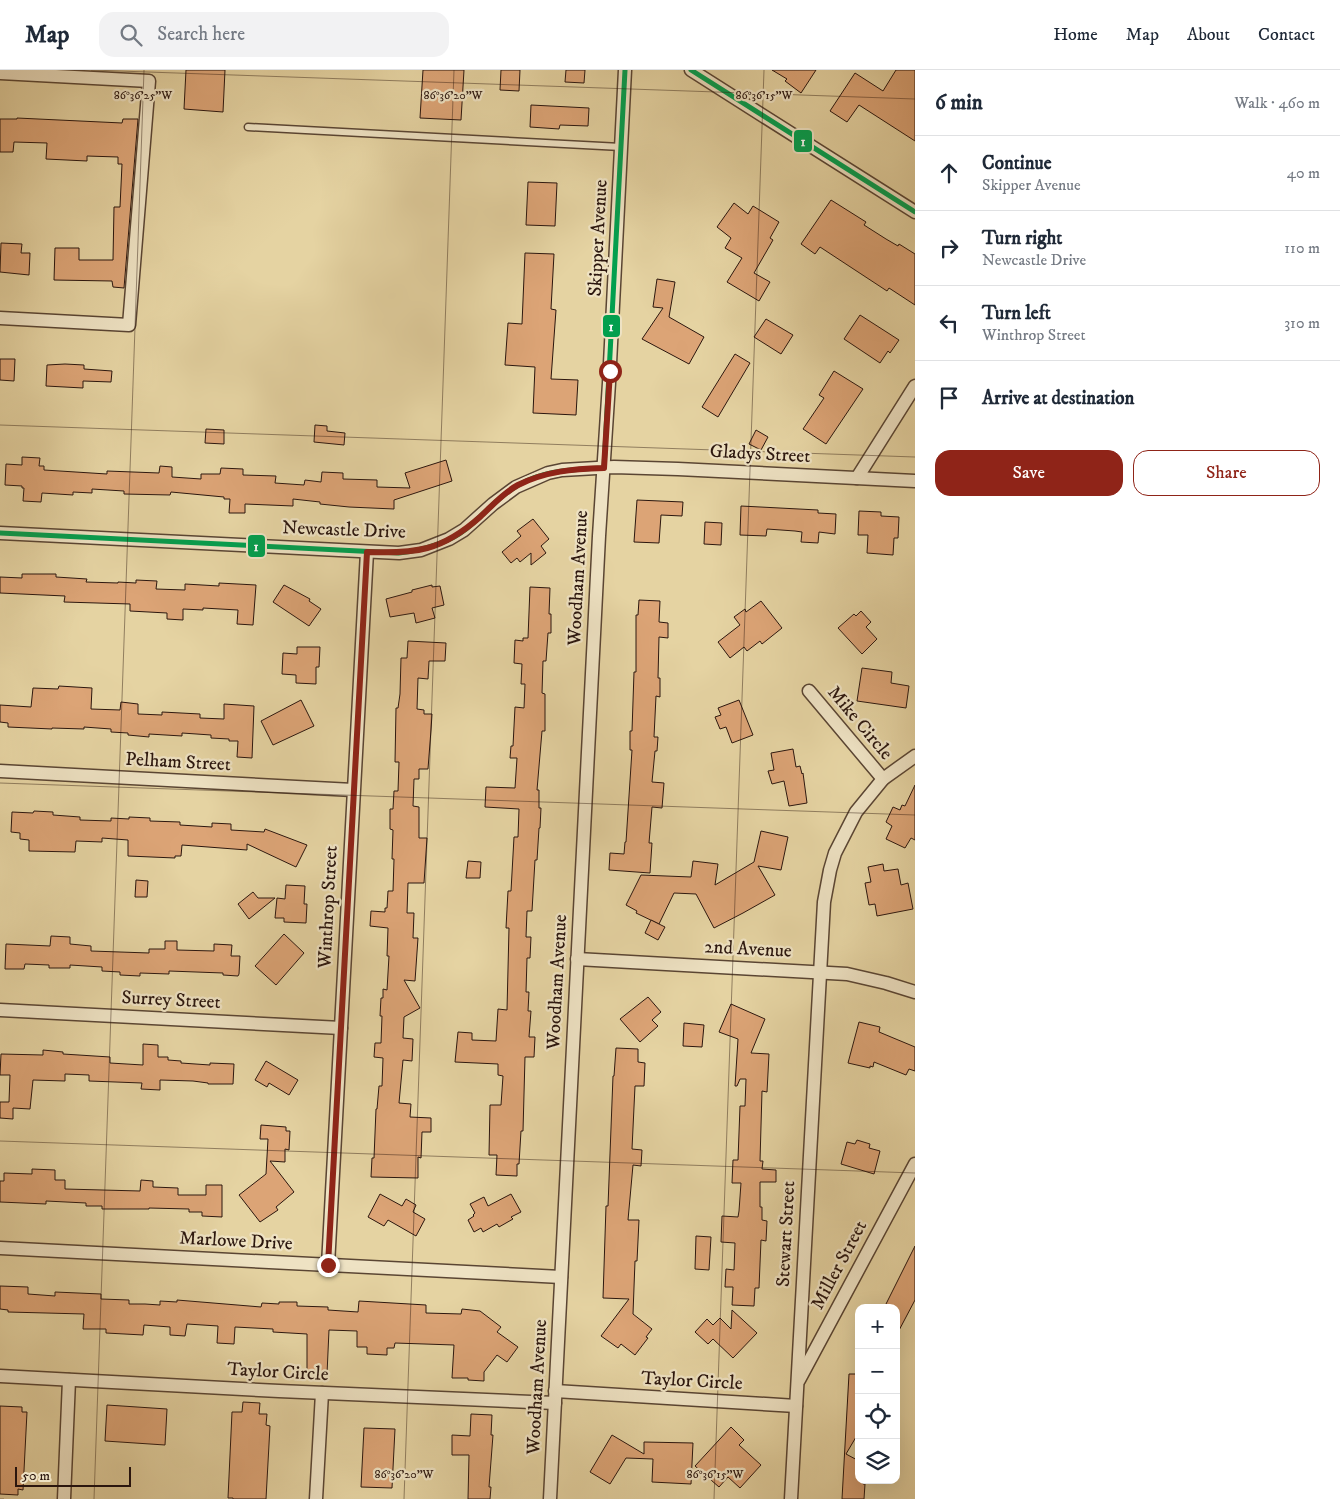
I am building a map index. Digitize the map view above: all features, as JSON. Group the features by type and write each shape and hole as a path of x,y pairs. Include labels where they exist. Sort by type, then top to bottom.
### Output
{"street":[{"name":"Skipper Avenue","path":"604,468 625,70"},
{"path":"691,70 915,212"},
{"path":"0,73 149,81 129,325 0,318"},
{"path":"856,478 915,386"},
{"name":"Gladys Street","path":"604,468 678,469 915,481"},
{"name":"Newcastle Drive","path":"0,533 399,553 421,550 440,544 464,530 516,486 528,480 562,470 604,468"},
{"name":"Woodham Avenue","path":"550,1499 604,468"},
{"name":"Winthrop Street","path":"328,1265 367,552"},
{"name":"Mike Circle","path":"809,691 883,779"},
{"name":"Stewart Street","path":"790,1499 824,902 835,853 856,812 883,779 915,756"},
{"name":"Pelham Street","path":"0,771 353,790"},
{"name":"2nd Avenue","path":"577,959 848,974 915,992"},
{"name":"Surrey Street","path":"0,1010 341,1028"},
{"name":"Miller Street","path":"797,1385 915,1164"},
{"name":"Marlowe Drive","path":"0,1248 561,1277"},
{"name":"Taylor Circle","path":"0,1376 322,1392 555,1397 796,1406"},
{"path":"64,1499 70,1380"},
{"path":"316,1499 322,1392"}],"lane":[{"path":"248,127 621,147"}],"building":[{"path":"186,70 225,70 223,112 184,109"},
{"path":"423,70 464,70 461,120 420,118"},
{"path":"501,70 520,70 519,91 500,90"},
{"path":"566,70 585,70 584,83 565,82"},
{"path":"772,70 816,70 801,93 785,81 787,79"},
{"path":"896,70 915,70 915,141 859,105 847,122 830,111 855,73 883,91"},
{"path":"531,105 589,108 588,126 560,125 559,129 530,127"},
{"path":"17,118 122,123 123,119 138,119 124,288 113,287 112,281 54,280 55,248 79,248 79,260 113,260 114,207 120,207 122,164 118,164 118,157 87,156 87,161 46,159 47,143 14,142 13,152 0,152 0,119"},
{"path":"528,182 557,183 555,226 526,225"},
{"path":"831,200 866,222 864,225 915,254 915,305 889,288 887,291 820,247 815,254 801,244"},
{"path":"734,203 748,214 753,206 779,222 770,238 773,240 754,273 770,282 759,301 727,282 742,258 725,248 731,238 717,227"},
{"path":"1,243 22,244 21,253 30,253 29,275 0,272"},
{"path":"525,253 554,254 551,309 556,310 551,379 578,380 576,415 533,413 535,367 505,365 508,323 522,324"},
{"path":"657,279 675,282 669,317 704,337 689,364 642,339 663,308 653,307"},
{"path":"860,315 899,340 880,363 844,339"},
{"path":"766,319 793,335 781,354 754,337"},
{"path":"735,354 750,363 718,417 702,407"},
{"path":"0,359 15,359 14,381 0,380"},
{"path":"47,365 84,365 84,369 112,371 111,382 83,381 83,388 46,386"},
{"path":"834,371 863,389 826,444 803,429 824,398 819,395"},
{"path":"315,425 327,426 327,431 345,433 344,445 314,442"},
{"path":"206,429 224,430 224,444 205,443"},
{"path":"756,430 768,437 761,450 749,444"},
{"path":"22,457 40,458 39,466 44,466 44,470 107,474 107,471 159,473 160,466 172,467 172,477 201,479 201,474 220,474 221,468 243,469 243,475 276,476 275,483 304,485 305,480 321,482 322,472 343,473 343,479 377,480 377,487 410,488 405,473 446,460 452,481 394,500 394,509 349,507 293,499 293,506 245,504 245,513 229,513 230,499 171,492 170,495 124,494 124,491 92,489 92,493 73,492 73,495 42,493 41,502 23,501 24,488 22,486 5,485 6,464 22,465"},
{"path":"637,500 683,502 682,516 661,515 659,543 634,542"},
{"path":"741,506 818,510 818,513 836,514 835,534 819,532 818,543 801,542 802,532 795,531 767,529 766,536 740,535"},
{"path":"859,511 881,512 881,516 899,517 898,538 894,538 893,555 867,553 868,535 858,535"},
{"path":"533,519 549,539 541,546 546,553 531,565 531,553 520,562 517,558 511,563 502,552 521,536 517,531"},
{"path":"705,522 722,523 721,545 704,544"},
{"path":"22,574 56,574 56,577 87,579 86,582 136,583 136,580 157,581 156,589 185,590 185,584 219,586 219,583 256,585 253,625 237,624 238,610 183,609 183,620 167,619 167,613 130,611 130,604 64,602 65,596 0,593 0,577 22,578"},
{"path":"284,585 310,599 309,601 321,609 309,626 273,602"},
{"path":"432,585 432,587 440,586 444,605 432,608 435,618 416,623 414,613 390,617 386,599"},
{"path":"530,587 550,588 549,614 551,614 551,633 548,633 546,661 543,661 542,693 545,694 545,731 542,731 537,790 539,790 539,808 541,808 540,828 537,860 535,860 532,911 527,911 526,937 531,937 530,958 527,958 526,992 529,992 528,1011 531,1011 529,1037 535,1037 534,1057 525,1057 523,1131 521,1131 517,1176 496,1175 497,1155 489,1155 490,1105 501,1105 503,1076 498,1075 498,1064 455,1062 458,1032 472,1033 472,1040 496,1041 498,1009 507,1010 509,928 506,928 508,891 511,891 514,837 518,837 519,809 485,807 486,787 515,788 517,758 510,758 511,746 513,746 515,707 524,708 525,684 521,684 522,664 514,663 515,640 523,641 523,638 528,638"},
{"path":"639,600 660,601 659,622 668,623 668,638 659,637 658,678 660,678 660,697 656,696 654,737 658,737 652,782 664,783 662,808 652,807 649,843 652,843 650,873 609,870 610,853 624,854 626,842 632,750 630,750 630,731 632,731 634,672 636,672 636,615 638,615"},
{"path":"761,601 782,628 762,644 760,641 747,651 744,647 730,658 718,642 740,625 734,617 745,609 746,612"},
{"path":"861,611 871,622 866,627 877,639 862,654 838,628 854,614 856,616"},
{"path":"408,641 446,643 445,661 429,661 428,679 418,678 417,709 424,710 424,714 432,714 428,769 419,769 419,779 414,779 413,806 419,807 419,838 427,838 424,883 408,883 407,913 414,913 413,938 418,938 415,981 404,980 420,1008 404,1017 403,1038 413,1039 412,1061 403,1060 399,1103 411,1104 410,1117 431,1118 431,1132 422,1132 421,1158 418,1157 418,1178 371,1177 372,1158 374,1158 376,1109 379,1086 382,1086 383,1058 374,1057 375,1043 381,1043 381,998 383,998 383,989 387,990 389,956 387,956 388,928 370,926 371,911 385,912 388,891 393,891 393,830 390,829 390,809 393,809 394,791 398,791 399,762 395,762 396,708 398,708 400,694 401,658 407,658"},
{"path":"297,647 320,647 319,667 316,667 316,684 296,683 296,675 282,674 283,653 297,654"},
{"path":"862,668 892,672 891,683 909,686 906,708 857,701"},
{"path":"59,686 92,688 91,709 120,710 121,702 138,704 138,714 162,715 162,712 200,714 200,718 224,719 224,704 254,706 252,758 237,757 238,741 211,738 211,735 182,733 182,736 149,734 149,737 111,732 111,729 84,727 84,729 52,729 8,727 8,723 0,722 0,705 31,707 33,688 58,689"},
{"path":"301,700 314,726 273,745 261,721"},
{"path":"739,700 753,735 732,743 726,727 720,729 715,717 721,715 718,708"},
{"path":"793,749 796,767 800,766 803,773 807,803 789,806 784,781 772,784 768,771 774,770 771,753"},
{"path":"915,785 915,840 911,838 905,848 886,839 892,826 886,822 893,807 900,810 902,805 905,806"},
{"path":"34,811 53,812 53,815 80,817 80,820 111,821 111,818 129,819 129,817 150,818 150,821 180,822 180,825 212,827 212,823 231,824 231,830 264,832 265,829 307,845 296,867 247,844 247,850 182,845 181,856 175,856 175,858 128,856 128,840 102,838 102,842 76,841 75,852 29,851 29,840 20,839 20,833 11,832 12,812 33,813"},
{"path":"761,831 788,837 781,870 758,866 775,895 743,913 714,928 696,894 674,893 659,924 636,913 637,911 626,905 641,875 691,877 693,861 718,864 715,885 754,862"},
{"path":"468,861 481,862 480,878 466,878"},
{"path":"883,864 884,871 898,869 901,885 908,883 913,909 877,916 875,904 869,905 865,883 871,882 868,867"},
{"path":"136,880 148,881 147,897 135,897"},
{"path":"286,885 305,886 304,904 307,904 306,923 284,922 284,918 275,918 277,898 285,899"},
{"path":"253,892 258,898 275,898 249,919 238,904"},
{"path":"651,920 665,927 658,940 645,933"},
{"path":"284,934 304,953 276,985 255,966"},
{"path":"51,936 70,937 70,944 91,946 91,951 149,953 149,949 165,949 165,941 177,941 177,950 214,951 214,944 232,945 231,956 240,956 239,974 238,976 223,975 223,973 169,971 169,974 140,973 140,976 120,975 120,972 102,971 102,967 70,965 70,968 49,968 49,965 25,964 24,969 5,969 6,944 50,946"},
{"path":"648,997 661,1012 652,1020 658,1026 640,1042 620,1019"},
{"path":"731,1004 765,1019 751,1053 769,1054 767,1092 762,1091 760,1161 763,1161 762,1169 776,1170 776,1182 760,1182 762,1220 767,1221 766,1241 761,1240 759,1288 755,1288 754,1306 732,1305 733,1287 725,1287 726,1269 734,1270 735,1243 721,1242 722,1216 738,1217 741,1183 732,1183 733,1160 738,1160 740,1106 745,1106 746,1079 740,1079 737,1086 735,1086 738,1039 719,1032"},
{"path":"859,1022 880,1027 879,1032 915,1047 915,1071 909,1069 906,1075 874,1062 873,1067 870,1066 870,1068 848,1063"},
{"path":"684,1023 704,1025 702,1047 683,1046"},
{"path":"143,1044 158,1045 158,1057 168,1057 168,1060 181,1061 181,1063 234,1064 233,1084 160,1080 160,1090 141,1089 142,1083 89,1081 89,1075 65,1074 65,1081 33,1080 30,1109 13,1108 13,1119 0,1118 0,1102 9,1102 10,1075 0,1075 1,1054 43,1055 43,1050 63,1052 63,1054 110,1057 110,1063 143,1065"},
{"path":"616,1048 638,1049 638,1062 645,1063 644,1086 635,1086 632,1149 642,1150 641,1166 633,1165 628,1220 639,1220 633,1314 652,1329 646,1337 648,1338 635,1355 621,1344 618,1348 601,1336 629,1299 603,1298 606,1206 608,1206 613,1076"},
{"path":"266,1061 298,1080 289,1095 269,1083 267,1087 255,1080"},
{"path":"261,1125 286,1127 286,1131 290,1131 289,1150 285,1149 285,1162 270,1161 294,1192 276,1207 278,1210 260,1222 239,1195 266,1174 268,1139 260,1139"},
{"path":"857,1140 870,1144 869,1148 880,1151 874,1174 841,1164 847,1142 855,1144"},
{"path":"32,1169 55,1170 55,1180 65,1180 65,1189 140,1191 141,1180 153,1181 153,1187 178,1188 178,1195 206,1195 206,1185 222,1185 222,1217 202,1216 202,1212 189,1212 189,1209 102,1209 102,1206 86,1206 86,1203 46,1201 46,1204 0,1202 0,1181 4,1181 4,1173 32,1174"},
{"path":"380,1194 402,1206 406,1199 416,1205 413,1212 425,1219 416,1236 388,1220 384,1226 368,1217"},
{"path":"511,1194 521,1212 511,1217 513,1219 499,1227 497,1224 483,1232 481,1228 474,1232 468,1220 475,1213 470,1204 484,1197 488,1206"},
{"path":"696,1236 711,1237 709,1270 695,1269"},
{"path":"915,1246 915,1300 900,1328 900,1304 886,1304"},
{"path":"0,1286 28,1287 28,1294 55,1296 55,1292 101,1294 101,1299 129,1300 129,1304 160,1305 160,1301 177,1302 177,1300 261,1307 262,1303 297,1302 297,1306 328,1307 328,1310 358,1312 359,1301 426,1305 426,1313 461,1314 462,1309 480,1311 501,1327 497,1332 518,1347 507,1362 497,1355 484,1372 484,1381 468,1380 468,1378 452,1378 454,1345 395,1343 394,1348 387,1348 387,1355 367,1354 367,1347 357,1347 357,1331 329,1330 327,1374 307,1373 307,1334 273,1332 273,1329 235,1327 234,1344 217,1343 218,1326 187,1324 185,1336 170,1335 170,1327 144,1325 143,1335 106,1333 106,1329 83,1329 84,1314 8,1312 8,1310 0,1309"},
{"path":"732,1310 757,1333 733,1358 713,1339 708,1344 695,1332 707,1319 713,1325 720,1318 731,1329"},
{"path":"849,1374 855,1374 855,1439 846,1454 855,1459 855,1484 865,1484 864,1499 842,1499"},
{"path":"243,1402 260,1403 259,1414 267,1414 266,1425 270,1426 266,1499 228,1498 232,1412 242,1412"},
{"path":"107,1405 167,1409 165,1445 105,1441"},
{"path":"0,1406 22,1407 22,1412 27,1412 23,1490 18,1489 18,1495 0,1494"},
{"path":"471,1414 492,1415 490,1499 468,1499 469,1455 452,1455 452,1435 470,1436"},
{"path":"731,1427 744,1440 739,1445 761,1465 740,1488 728,1477 719,1487 695,1466"},
{"path":"364,1428 395,1429 392,1488 361,1487"},
{"path":"612,1435 644,1454 644,1442 693,1443 691,1484 652,1482 653,1459 626,1458 610,1484 590,1472"}],"transit line":[{"name":"1","path":"0,533 399,553 426,548 451,539 466,529 509,491 535,477 554,472 604,468 625,70"},
{"name":"1","path":"691,70 915,212"}],"route":[{"path":"328,1265 367,552 399,553 421,550 440,544 464,530 516,486 528,480 562,470 604,468 610,371"}]}
